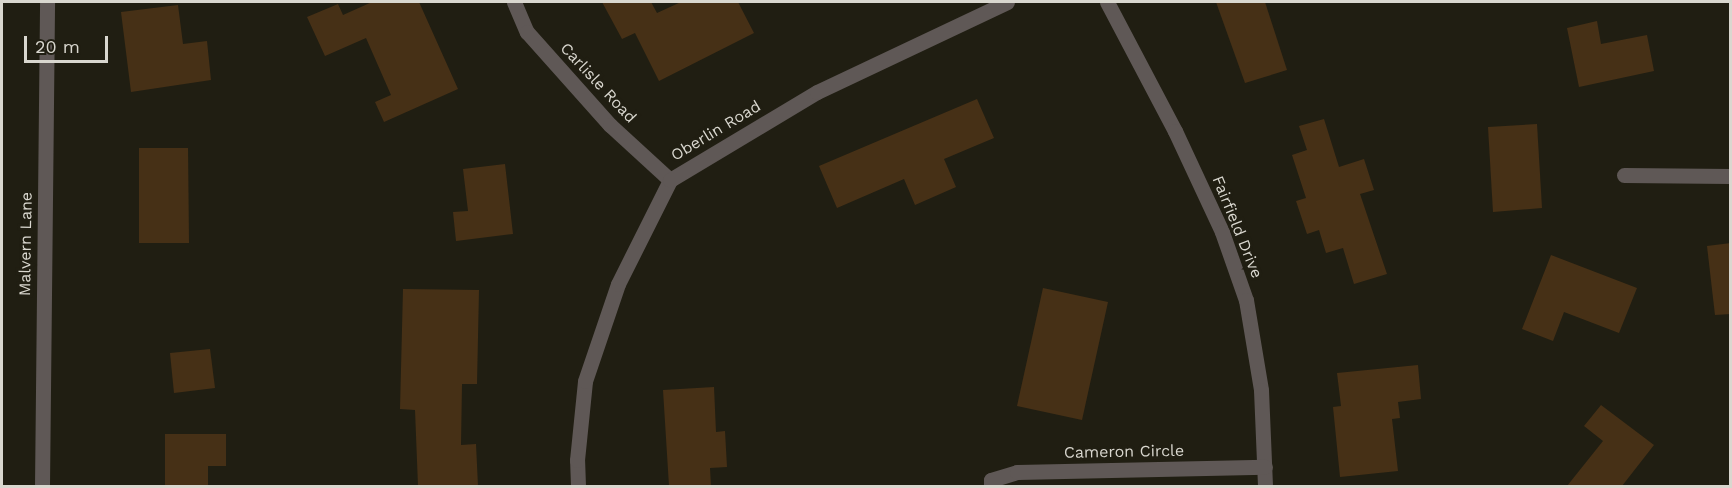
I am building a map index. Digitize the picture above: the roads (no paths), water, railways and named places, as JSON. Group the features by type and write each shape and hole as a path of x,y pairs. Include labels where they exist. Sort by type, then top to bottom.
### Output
{"street":[{"name":"Malvern Lane","path":"42,486 47,2"},
{"name":"Carlisle Road","path":"514,2 527,32 610,124 670,180"},
{"name":"Oberlin Road","path":"578,486 577,460 585,381 618,284 670,180 817,92 1008,2"},
{"name":"Fairfield Drive","path":"1107,2 1175,131 1222,232 1246,300 1261,390 1265,486"},
{"path":"1624,175 1731,176"},
{"name":"Cameron Circle","path":"991,486 991,480 1017,472 1264,467"}]}
